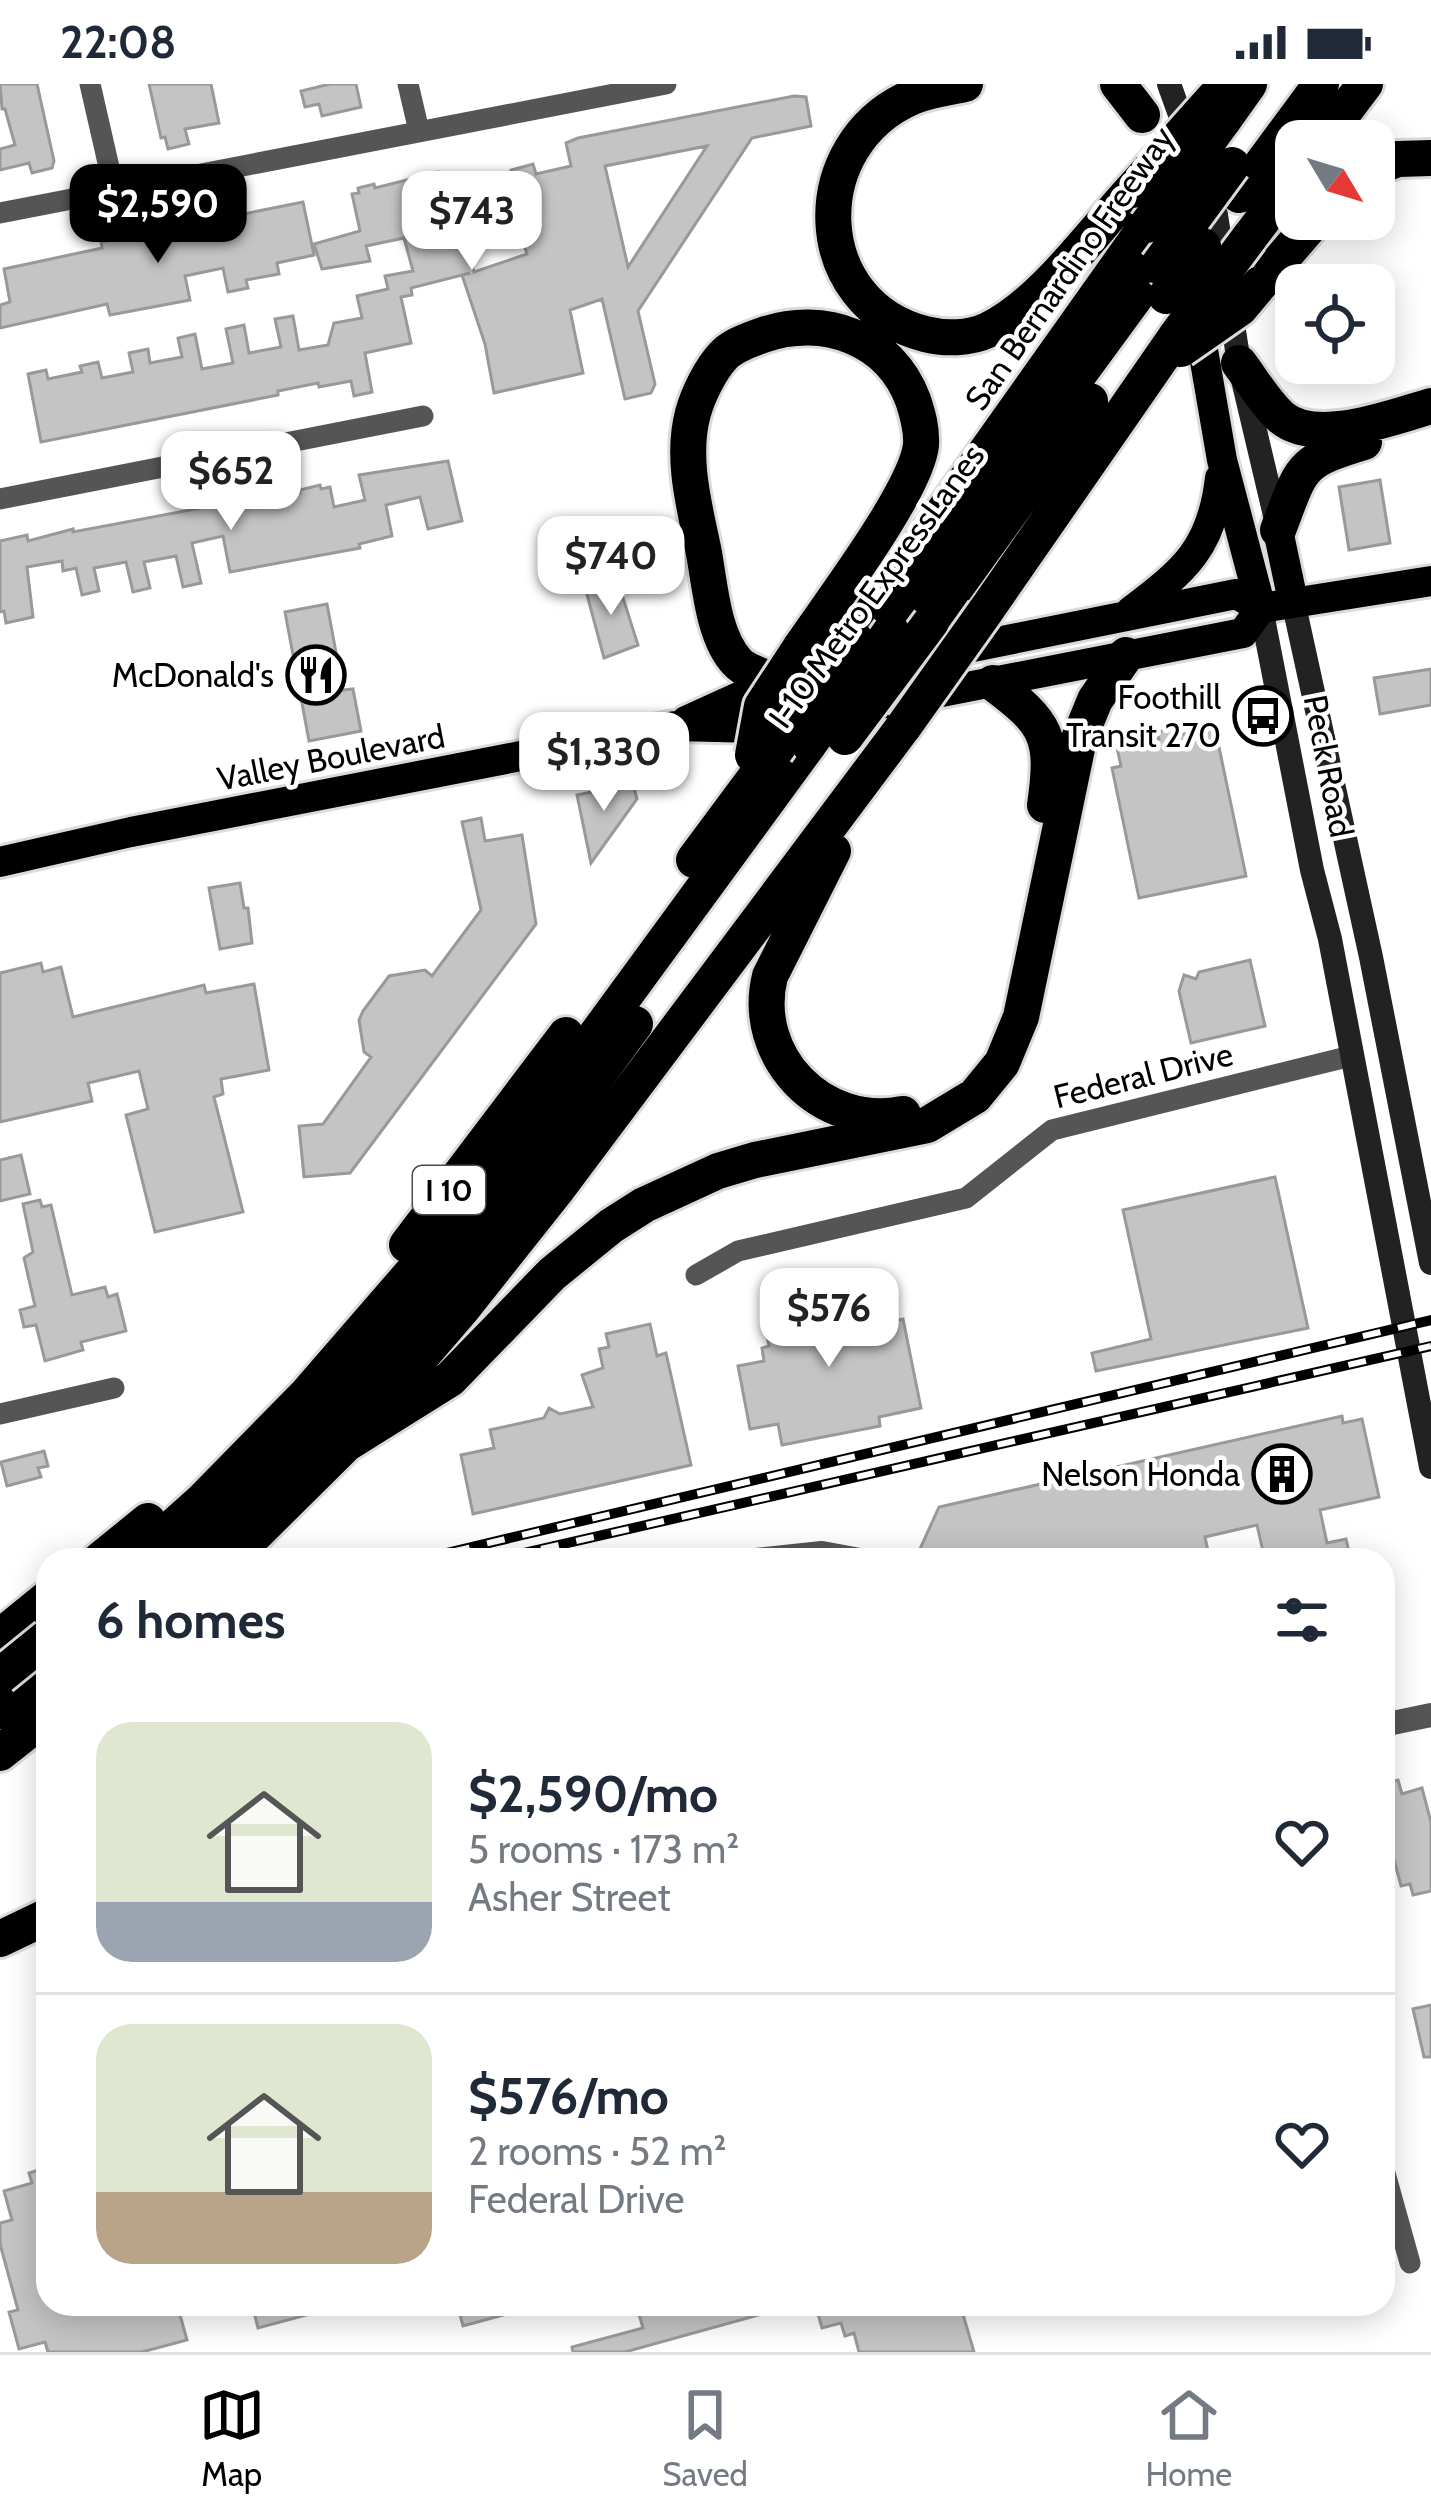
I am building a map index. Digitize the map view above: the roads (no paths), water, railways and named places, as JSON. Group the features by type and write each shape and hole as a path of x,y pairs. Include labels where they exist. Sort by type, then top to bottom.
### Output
{"highway":[{"path":"965,84 912,97 884,115 856,142 837,181 834,237 840,261 858,293 890,321 936,337 983,333 1026,304 1132,190 1230,97"},
{"path":"1118,84 1138,99"},
{"name":"I-10 Metro ExpressLanes","path":"1236,180 1292,84"},
{"name":"I-10 Metro ExpressLanes","path":"149,1548 307,1394 476,1199 787,753 891,631 1236,180 1321,84"},
{"path":"1338,120 1365,84"},
{"name":"San Bernardino Freeway","path":"117,1548 278,1396 394,1262 787,753 854,638 1147,225 1230,97"},
{"path":"1395,160 1431,158"},
{"name":"I 10","path":"241,1548 346,1444 558,1188 866,780 1275,204"},
{"path":"1174,345 1240,308 1298,240"},
{"name":"I-10 Metro ExpressLanes","path":"193,1548 325,1420 450,1276 787,753 931,622 1162,281"},
{"path":"785,686 738,663 722,636 689,476 693,415 723,356 744,342 800,326 835,328 884,355 906,381 920,421 921,447 897,502 800,648 762,706 787,753"},
{"path":"1239,363 1279,416 1311,429 1336,430 1431,406"},
{"path":"1278,530 1293,483 1319,455 1431,423"},
{"path":"346,1444 450,1379 552,1274 644,1205 718,1171 755,1160 927,1125 975,1096 1003,1064 1013,1044 1079,739 1094,700 1126,655"},
{"path":"866,780 770,976 766,1016 775,1047 803,1088 852,1115 898,1116 951,1094 985,1053 996,1027 1022,915 1045,807 1050,747 1040,722 993,683"},
{"path":"6,1632 36,1608"},
{"path":"0,1676 36,1647"},
{"path":"0,1712 36,1694"},
{"path":"0,1753 36,1703"},
{"path":"0,1939 36,1922"},
{"path":"0,1954 36,1939"}],"main road":[{"name":"Peck Road","path":"1169,84 1216,215 1239,363 1371,957 1431,1263"},
{"name":"Peck Road","path":"1138,99 1185,253 1222,460 1261,608 1431,1467"},
{"path":"1128,614 1180,573 1206,538 1216,514 1222,460"},
{"name":"Valley Boulevard","path":"676,726 741,696 1128,614 1235,594 1261,608 1431,581"},
{"name":"Valley Boulevard","path":"0,862 676,726 757,728 1243,633 1261,608"}],"street":[{"path":"90,84 114,189"},
{"path":"408,84 419,131"},
{"path":"0,213 666,84"},
{"path":"0,499 423,416"},
{"name":"Federal Drive","path":"696,1275 738,1251 965,1198 1052,1130 1351,1056"},
{"path":"0,1414 114,1388"},
{"path":"1395,1722 1431,1715"},
{"path":"1395,1738 1431,1732"},
{"path":"1395,2209 1410,2263"}],"railway":[{"path":"468,1548 1431,1320"},
{"path":"545,1548 1431,1346"},
{"path":"0,1668 36,1660"}],"place":[{"name":"McDonald's","path":"316,675"},
{"name":"Foothill Transit 270","path":"1263,716"},
{"name":"Nelson Honda","path":"1282,1474"}]}
